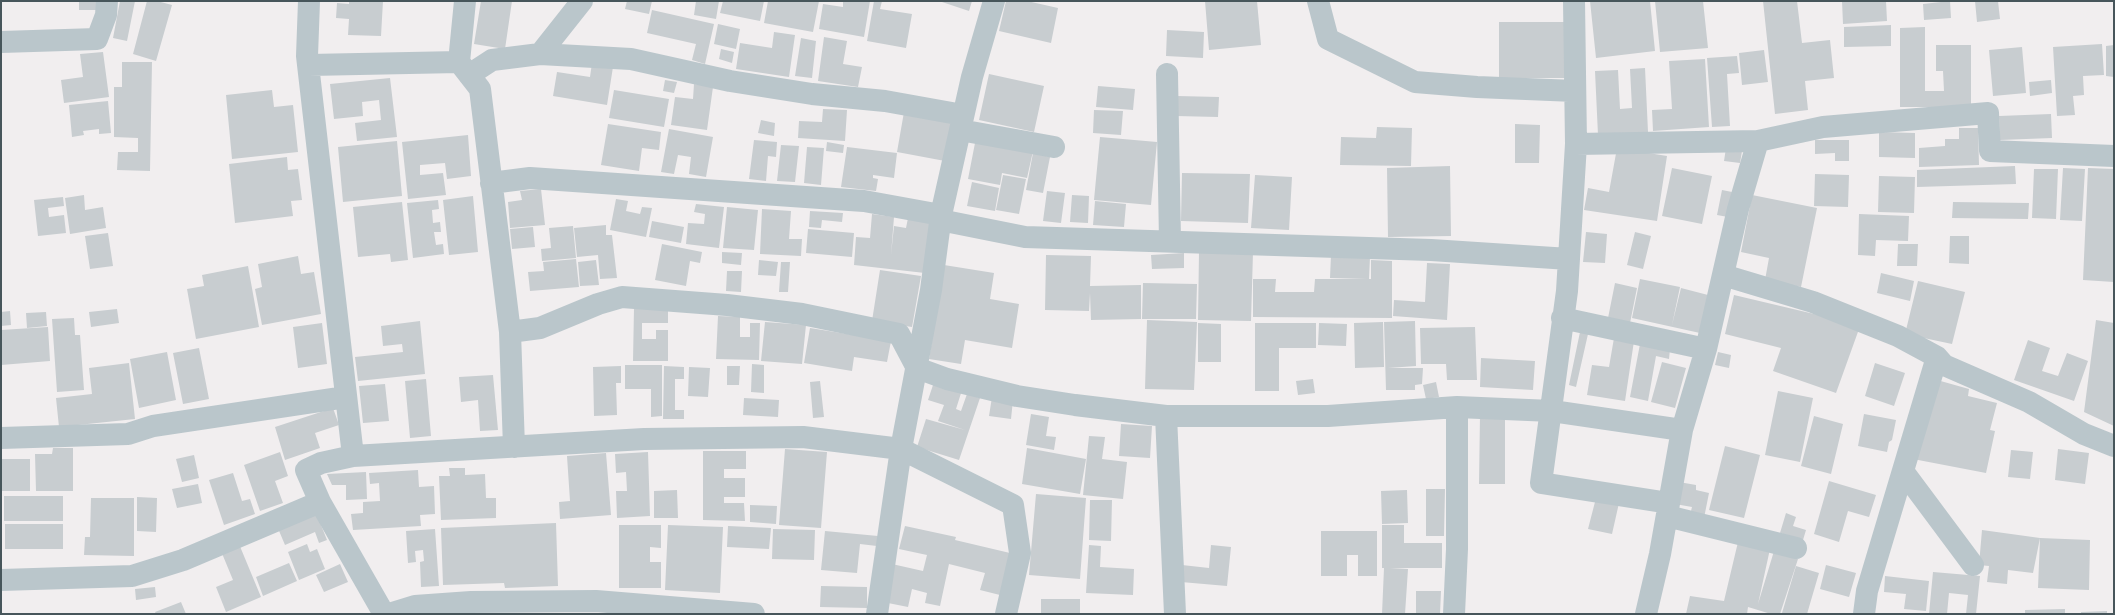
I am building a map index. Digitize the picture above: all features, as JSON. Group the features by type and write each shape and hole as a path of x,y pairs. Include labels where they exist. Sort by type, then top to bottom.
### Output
{"street":[{"path":"1,42 97,39 106,15 107,1"},
{"path":"309,1 309,65 353,456"},
{"path":"465,1 464,68 480,89 510,332 514,447"},
{"path":"540,54 582,1"},
{"path":"877,614 901,449 931,290 940,218 962,122 994,1"},
{"path":"1318,1 1328,39 1415,82 1477,87 1575,91"},
{"path":"1574,1 1576,144 1569,259 1554,376 1552,411 1541,483 1668,509 1796,548"},
{"path":"309,65 464,68 492,60 540,54 631,59 730,82 812,94 886,101 1054,147"},
{"path":"1167,74 1170,241"},
{"path":"1576,144 1758,141 1823,126 1988,113 1990,151 2114,156"},
{"path":"1646,614 1668,509 1682,430 1706,348 1758,141"},
{"path":"492,183 530,178 864,201 1025,236 1431,250 1569,259"},
{"path":"1723,276 1813,302 1898,336 1937,357 1944,365 2029,402 2084,434 2114,446"},
{"path":"510,332 540,328 598,304 622,297 727,305 802,314 899,334 917,368 947,378 1017,396 1075,405 1166,416 1328,416 1457,407 1552,411 1682,430"},
{"path":"1562,318 1706,348"},
{"path":"1864,614 1867,590 1937,357"},
{"path":"1,438 128,434 153,426 346,397"},
{"path":"1454,614 1457,549 1457,407"},
{"path":"1166,416 1175,614"},
{"path":"384,614 320,502 306,470 321,463 353,456 644,439 803,437 901,449 1013,505 1020,553 1006,614"},
{"path":"1903,471 1973,565"},
{"path":"1,580 132,576 183,560 320,502"},
{"path":"389,614 415,606 471,602 596,601 754,614"}],"building":[{"path":"79,1 101,1 101,10 79,10"},
{"path":"120,1 135,1 127,41 113,38"},
{"path":"147,1 157,1 172,5 156,61 133,54"},
{"path":"349,1 383,1 381,36 348,35 349,19 336,18 337,3 349,4"},
{"path":"481,1 512,1 505,49 474,44"},
{"path":"627,1 652,1 649,14 625,9"},
{"path":"696,1 719,1 716,19 694,15"},
{"path":"723,1 764,1 760,21 720,13"},
{"path":"768,1 819,1 813,32 764,23"},
{"path":"843,1 870,1 864,37 819,29 823,4 843,7"},
{"path":"874,1 882,1 880,9 912,14 906,48 867,41"},
{"path":"939,1 972,1 969,11"},
{"path":"1006,1 1027,1 1058,8 1051,43 999,31"},
{"path":"1205,1 1257,1 1261,45 1209,50"},
{"path":"1590,1 1650,1 1655,51 1596,58"},
{"path":"1655,1 1703,1 1708,48 1660,52"},
{"path":"1763,1 1797,1 1802,43 1830,40 1834,78 1805,81 1808,110 1775,114"},
{"path":"1842,1 1886,1 1887,21 1843,24"},
{"path":"1950,1 1951,18 1924,20 1923,4"},
{"path":"1975,1 1998,1 2000,19 1977,22"},
{"path":"652,10 714,24 705,64 692,60 696,44 647,33"},
{"path":"1499,22 1568,22 1568,78 1499,78"},
{"path":"718,24 740,29 736,49 714,44"},
{"path":"1891,25 1891,46 1844,47 1844,27"},
{"path":"1925,27 1925,91 1944,91 1943,71 1936,71 1936,45 1971,45 1971,107 1900,107 1900,28"},
{"path":"1167,30 1204,32 1203,58 1166,56"},
{"path":"774,32 795,35 789,77 736,69 740,43 772,48"},
{"path":"824,37 847,41 843,64 862,67 858,87 818,81"},
{"path":"801,38 816,41 812,78 795,76"},
{"path":"2102,44 2104,75 2083,76 2084,95 2073,96 2075,115 2057,116 2053,47"},
{"path":"2114,45 2114,77 2106,76 2106,46"},
{"path":"2022,47 2026,93 1993,96 1989,50"},
{"path":"721,49 734,52 732,63 719,59"},
{"path":"1764,50 1768,82 1742,85 1739,53"},
{"path":"103,52 109,97 64,103 61,80 83,77 80,54"},
{"path":"1737,56 1739,73 1727,74 1730,126 1712,127 1707,58"},
{"path":"1705,59 1709,127 1653,131 1652,110 1672,109 1669,61"},
{"path":"122,62 152,62 150,171 117,170 118,152 138,152 138,138 114,137 114,87 122,87"},
{"path":"592,63 613,67 607,105 553,96 557,72 590,77"},
{"path":"1645,68 1648,132 1598,135 1595,71 1618,70 1620,109 1632,108 1630,69"},
{"path":"989,74 1044,86 1034,132 979,120"},
{"path":"390,78 397,137 357,141 355,123 381,120 379,100 362,102 363,116 334,119 330,84"},
{"path":"665,80 677,82 674,93 663,91"},
{"path":"2051,80 2052,93 2030,96 2029,82"},
{"path":"694,84 713,87 707,130 671,125 675,97 693,99"},
{"path":"1098,86 1135,89 1133,110 1096,107"},
{"path":"272,90 274,107 293,105 298,152 232,159 226,95"},
{"path":"614,90 669,99 664,127 609,118"},
{"path":"1177,96 1219,97 1218,117 1176,116"},
{"path":"108,101 111,133 99,134 99,129 83,131 84,135 72,137 69,105"},
{"path":"823,109 847,110 845,141 798,138 799,121 822,122"},
{"path":"1094,110 1123,111 1121,135 1093,133"},
{"path":"904,112 952,121 945,161 897,152"},
{"path":"2051,114 2052,138 2000,140 1999,116"},
{"path":"761,120 775,123 774,136 758,133"},
{"path":"608,124 661,132 659,150 642,148 639,171 601,165"},
{"path":"1515,124 1540,125 1539,163 1515,163"},
{"path":"1377,127 1412,128 1411,166 1340,165 1341,137 1376,138"},
{"path":"1959,128 1978,128 1979,165 1919,167 1919,148 1945,146 1945,139 1959,139"},
{"path":"669,129 713,137 706,177 689,174 691,157 678,155 674,174 661,172"},
{"path":"1879,132 1915,133 1915,158 1879,157"},
{"path":"468,135 471,176 447,179 445,163 420,165 420,175 443,173 446,195 408,199 402,142"},
{"path":"1100,137 1157,142 1151,205 1094,200"},
{"path":"754,140 777,142 776,157 768,156 766,181 749,179"},
{"path":"1815,140 1849,140 1849,161 1835,161 1835,153 1815,154"},
{"path":"397,141 402,196 343,202 338,147"},
{"path":"827,142 844,145 843,153 826,151"},
{"path":"975,143 1033,151 1027,178 1002,173 1000,185 968,179"},
{"path":"781,145 799,146 795,182 777,181"},
{"path":"807,147 824,148 821,185 804,183"},
{"path":"847,147 897,153 894,178 873,175 873,178 878,179 876,191 841,187"},
{"path":"1617,148 1667,156 1657,221 1584,210 1588,188 1609,192"},
{"path":"1726,148 1742,151 1740,163 1724,161"},
{"path":"1033,153 1050,157 1043,193 1026,190"},
{"path":"287,157 288,170 298,169 302,200 291,201 293,216 235,223 229,164"},
{"path":"1450,166 1451,236 1388,237 1387,168"},
{"path":"2015,166 2016,184 1917,187 1917,170"},
{"path":"1672,168 1712,176 1702,224 1662,216"},
{"path":"2063,168 2085,169 2082,221 2060,220"},
{"path":"2088,168 2114,169 2114,282 2083,280"},
{"path":"2034,169 2058,169 2056,219 2032,218"},
{"path":"1182,173 1250,174 1248,223 1181,221"},
{"path":"1815,174 1849,175 1848,207 1814,206"},
{"path":"1003,175 1026,179 1019,214 996,210"},
{"path":"1255,175 1292,177 1289,230 1251,228"},
{"path":"1879,176 1915,177 1914,213 1878,212"},
{"path":"972,182 999,188 995,211 967,206"},
{"path":"541,189 545,225 510,228 508,202 522,200 520,191"},
{"path":"1722,190 1732,192 1728,217 1717,215"},
{"path":"1047,191 1065,193 1061,223 1043,221"},
{"path":"84,195 85,210 103,207 106,228 70,234 65,198"},
{"path":"1072,195 1089,196 1088,223 1070,222"},
{"path":"1752,195 1817,208 1801,287 1765,280 1769,258 1741,252"},
{"path":"473,196 478,252 449,255 443,200"},
{"path":"63,197 64,206 48,208 49,217 64,215 66,233 38,236 34,200"},
{"path":"616,199 628,201 626,211 640,214 642,207 652,208 646,237 610,230"},
{"path":"438,200 439,209 432,210 433,223 440,222 441,232 434,232 436,245 443,244 444,254 413,258 407,203"},
{"path":"1095,201 1126,204 1124,227 1093,225"},
{"path":"402,202 408,260 391,262 390,254 358,257 353,207"},
{"path":"1953,202 2029,203 2028,219 1952,218"},
{"path":"696,204 724,207 719,248 686,244 688,223 704,224 705,214 694,212"},
{"path":"727,207 758,210 754,250 723,248"},
{"path":"762,209 791,211 789,239 802,239 801,256 760,254"},
{"path":"810,211 843,213 842,222 822,220 821,228 809,227"},
{"path":"872,214 894,217 891,255 894,226 906,228 908,218 931,220 925,273 854,265 856,237 870,238"},
{"path":"1859,214 1909,216 1908,241 1876,240 1875,256 1858,255"},
{"path":"652,221 684,227 681,243 649,237"},
{"path":"606,225 606,235 612,235 617,278 600,279 598,255 577,257 574,228"},
{"path":"573,226 576,258 542,261 541,249 551,248 549,228"},
{"path":"533,227 535,247 512,249 510,229"},
{"path":"808,229 854,233 852,257 806,253"},
{"path":"1586,232 1607,234 1605,263 1583,262"},
{"path":"1635,232 1651,236 1643,269 1627,265"},
{"path":"108,233 113,266 90,269 85,236"},
{"path":"1950,236 1969,236 1969,264 1949,263"},
{"path":"662,244 702,252 700,263 690,261 686,286 655,280"},
{"path":"1898,244 1918,244 1917,266 1897,266"},
{"path":"722,252 742,253 741,265 722,263"},
{"path":"1199,252 1253,252 1251,321 1198,320"},
{"path":"1184,253 1184,268 1152,269 1151,255"},
{"path":"1046,255 1091,256 1090,286 1141,285 1141,319 1091,320 1090,293 1089,311 1045,310"},
{"path":"1331,255 1370,257 1369,279 1371,279 1371,260 1392,261 1392,318 1253,317 1253,279 1276,279 1275,292 1314,292 1315,279 1367,279 1330,278"},
{"path":"298,256 301,274 314,272 321,314 262,325 255,289 262,287 258,264"},
{"path":"576,259 579,287 530,291 528,272 544,271 543,262"},
{"path":"596,260 599,285 580,286 578,262"},
{"path":"759,260 778,262 776,276 758,275"},
{"path":"781,262 790,262 788,292 779,292"},
{"path":"1427,263 1450,264 1447,320 1393,316 1394,300 1425,302"},
{"path":"944,265 994,273 990,299 1019,304 1012,348 965,340 961,364 929,359"},
{"path":"248,266 259,327 196,339 187,289 204,286 202,275"},
{"path":"880,270 921,276 912,327 872,321"},
{"path":"727,271 742,271 741,292 726,291"},
{"path":"1881,273 1914,281 1910,301 1877,293"},
{"path":"1640,279 1680,287 1672,325 1681,288 1708,295 1700,333 1632,318"},
{"path":"1918,281 1965,292 1952,344 1905,334"},
{"path":"1143,283 1197,284 1196,319 1142,319"},
{"path":"1615,283 1637,288 1630,323 1608,318"},
{"path":"1734,295 1831,318 1859,329 1836,393 1773,371 1781,348 1725,334"},
{"path":"634,308 668,308 668,323 642,323 642,339 656,339 656,330 668,330 668,361 633,361"},
{"path":"117,309 119,323 91,327 89,312"},
{"path":"10,311 11,325 1,326 1,312"},
{"path":"46,312 47,326 27,328 26,313"},
{"path":"718,316 740,317 740,337 750,337 750,323 760,323 759,360 716,359"},
{"path":"74,318 75,335 80,335 84,390 57,392 52,319"},
{"path":"1147,320 1197,322 1194,390 1145,389"},
{"path":"2096,320 2114,323 2114,426 2084,412"},
{"path":"420,321 425,374 358,381 355,357 403,352 402,344 383,346 381,326"},
{"path":"1415,321 1416,366 1388,368 1423,368 1422,384 1415,385 1415,390 1386,390 1384,322"},
{"path":"765,322 806,325 802,364 761,361"},
{"path":"1383,322 1384,367 1355,368 1354,323"},
{"path":"322,323 327,364 298,368 293,327"},
{"path":"1198,323 1221,324 1221,362 1198,362"},
{"path":"1255,323 1316,323 1316,348 1279,348 1279,391 1255,391"},
{"path":"1319,323 1347,324 1346,346 1318,345"},
{"path":"48,327 50,361 1,365 1,330"},
{"path":"1475,327 1477,380 1447,380 1446,364 1421,364 1420,328"},
{"path":"810,328 891,341 887,362 854,357 852,371 804,363"},
{"path":"1580,332 1588,334 1576,387 1569,385"},
{"path":"1614,338 1634,341 1625,401 1587,395 1592,365 1609,367"},
{"path":"2028,340 2050,348 2042,371 2058,376 2067,353 2088,361 2074,401 2014,380"},
{"path":"1640,344 1670,349 1669,359 1656,356 1648,401 1630,397"},
{"path":"199,348 209,399 183,404 173,353"},
{"path":"167,352 176,400 139,408 130,359"},
{"path":"1718,352 1731,355 1729,368 1715,365"},
{"path":"1481,358 1535,361 1533,390 1480,387"},
{"path":"1662,362 1686,368 1675,408 1651,402"},
{"path":"129,363 135,419 59,427 56,398 92,394 89,368"},
{"path":"1875,363 1905,373 1894,406 1865,396"},
{"path":"752,364 764,365 764,393 751,392"},
{"path":"625,365 662,365 662,416 651,417 651,389 625,389"},
{"path":"621,366 621,383 616,383 617,415 594,416 593,367"},
{"path":"664,366 684,367 684,379 675,379 675,410 684,410 684,419 663,419"},
{"path":"727,366 740,366 739,385 727,385"},
{"path":"689,367 710,368 708,397 688,396"},
{"path":"493,375 498,430 480,431 478,400 461,402 459,377"},
{"path":"426,379 431,436 410,438 405,381"},
{"path":"1313,379 1315,393 1298,395 1296,381"},
{"path":"1937,380 1969,389 1968,396 1997,403 1990,430 1995,431 1986,473 1913,459"},
{"path":"820,381 824,417 813,418 810,382"},
{"path":"934,382 962,390 956,409 961,411 967,394 980,398 959,460 917,447 926,419 965,430 938,421 944,405 928,400"},
{"path":"1436,382 1439,397 1426,399 1423,385"},
{"path":"385,384 389,421 363,423 359,386"},
{"path":"1778,391 1813,398 1800,462 1765,455"},
{"path":"992,397 1013,400 1011,419 989,416"},
{"path":"744,398 779,400 778,417 743,415"},
{"path":"333,408 339,425 315,433 320,448 285,460 275,427"},
{"path":"1031,414 1049,417 1046,436 1056,437 1054,450 1026,445"},
{"path":"1864,414 1896,420 1892,440 1889,442 1887,452 1858,446"},
{"path":"1480,415 1505,415 1505,484 1479,484"},
{"path":"1814,416 1843,424 1831,474 1801,466"},
{"path":"1121,424 1152,426 1150,458 1119,456"},
{"path":"1089,436 1105,437 1102,459 1127,462 1123,499 1083,495"},
{"path":"1725,446 1760,455 1744,518 1709,510"},
{"path":"53,448 73,448 73,491 36,491 35,454 52,454"},
{"path":"1027,448 1086,459 1080,494 1022,484"},
{"path":"785,449 827,452 821,528 779,525"},
{"path":"2058,449 2089,453 2085,484 2055,480"},
{"path":"2011,450 2033,452 2030,479 2008,477"},
{"path":"703,451 746,451 746,469 724,469 724,478 745,478 745,497 724,497 724,503 744,503 745,521 703,520"},
{"path":"280,452 288,476 275,481 283,503 260,511 244,465"},
{"path":"648,452 650,516 617,518 616,491 627,491 626,472 616,473 615,454"},
{"path":"606,453 611,515 560,519 559,502 570,501 567,456"},
{"path":"194,455 199,478 182,482 176,459"},
{"path":"1,459 30,459 30,491 1,491"},
{"path":"449,468 465,468 465,475 485,474 486,498 496,498 496,518 441,520 439,476 450,476"},
{"path":"418,470 419,487 434,486 435,514 420,515 421,526 353,530 351,514 363,513 363,502 380,501 379,483 370,484 369,473"},
{"path":"366,472 367,499 346,500 346,485 332,485 327,474"},
{"path":"233,473 242,501 250,499 255,514 224,525 209,480"},
{"path":"1829,481 1876,495 1869,517 1848,511 1839,542 1814,534"},
{"path":"1679,482 1696,485 1696,490 1709,493 1704,518 1690,515 1692,507 1675,504"},
{"path":"198,484 202,503 177,508 172,489"},
{"path":"1426,489 1445,489 1444,536 1426,536"},
{"path":"677,490 678,518 654,518 654,491"},
{"path":"1407,490 1408,523 1382,524 1381,491"},
{"path":"1036,494 1086,498 1080,579 1029,575"},
{"path":"4,496 63,496 63,521 4,521"},
{"path":"137,497 157,498 156,532 137,531"},
{"path":"91,498 134,498 134,556 84,555 85,537 90,537"},
{"path":"1596,498 1619,503 1612,534 1588,529"},
{"path":"1090,500 1112,500 1111,541 1089,540"},
{"path":"750,505 777,506 776,524 750,522"},
{"path":"315,510 327,540 319,543 315,532 285,545 277,526"},
{"path":"1786,513 1796,517 1793,526 1806,530 1803,540 1780,533"},
{"path":"556,523 558,586 505,588 504,583 443,585 441,528"},
{"path":"5,524 63,524 63,549 5,549"},
{"path":"619,525 661,525 661,548 650,547 650,562 661,562 661,588 619,588"},
{"path":"668,525 723,527 720,593 665,590"},
{"path":"1382,525 1404,525 1404,543 1442,543 1442,568 1390,568 1408,569 1405,614 1382,614 1384,568 1382,568"},
{"path":"728,526 771,528 769,549 727,547"},
{"path":"905,526 956,537 955,540 1010,553 1000,595 980,590 985,573 949,564 940,606 925,603 927,593 912,589 908,607 883,602 892,564 923,571 927,555 899,549"},
{"path":"435,529 439,586 421,587 420,562 424,561 423,550 415,551 416,562 408,563 406,531"},
{"path":"773,529 815,530 814,560 772,559"},
{"path":"1982,530 2040,538 2033,573 2008,570 2007,584 1987,582 1989,566 1979,565"},
{"path":"825,531 878,536 877,546 860,544 857,573 821,570"},
{"path":"1321,531 1377,531 1377,576 1358,576 1358,555 1347,555 1347,576 1321,576"},
{"path":"2040,538 2090,540 2089,590 2038,588"},
{"path":"1738,542 1770,549 1758,604 1774,551 1798,559 1780,614 1771,614 1748,607 1747,614 1686,614 1690,596 1724,601"},
{"path":"239,544 261,597 226,612 216,587 233,580 221,551"},
{"path":"307,544 310,552 317,549 325,569 299,580 288,552"},
{"path":"1089,545 1101,546 1100,567 1134,569 1133,595 1086,593"},
{"path":"1211,545 1231,547 1227,586 1181,582 1182,565 1209,568"},
{"path":"289,563 297,581 263,596 256,577"},
{"path":"340,564 348,582 324,592 316,575"},
{"path":"1826,565 1856,573 1849,597 1820,589"},
{"path":"1796,566 1819,573 1807,614 1785,614 1782,613"},
{"path":"1933,572 1980,576 1976,614 1966,614 1968,595 1949,593 1947,614 1929,614"},
{"path":"1885,576 1929,581 1926,611 1904,609 1906,594 1884,592"},
{"path":"821,586 867,587 867,608 820,607"},
{"path":"155,587 156,597 136,600 135,589"},
{"path":"1416,591 1441,591 1440,614 1416,614"},
{"path":"1041,599 1080,599 1080,614 1041,614"},
{"path":"181,602 186,614 156,614 155,612"},
{"path":"2065,609 2065,614 2025,614 2025,610"},
{"path":"2107,611 2107,614 2081,614 2081,612"}]}
